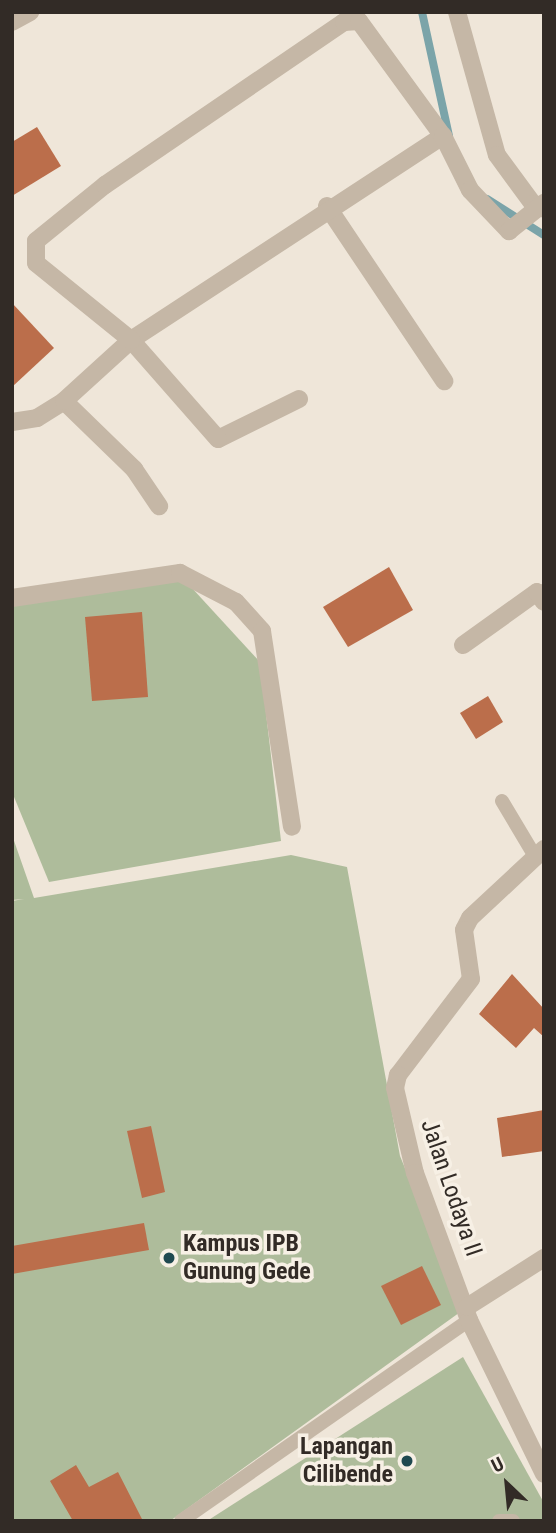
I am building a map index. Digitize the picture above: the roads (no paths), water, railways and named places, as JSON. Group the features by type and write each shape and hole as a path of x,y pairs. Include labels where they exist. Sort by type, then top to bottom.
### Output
{"street":[{"path":"12,22 30,12"},
{"path":"299,399 218,439 131,340 36,263 36,241 105,185 344,22 359,21 443,136 470,190 509,230 540,207 497,155 457,12"},
{"path":"12,422 37,418 64,401 131,340 327,206 443,136"},
{"path":"327,206 444,380"},
{"path":"64,401 126,460 159,506"},
{"path":"12,598 180,573 236,602 262,631 292,827"},
{"path":"463,645 541,597"},
{"name":"Jalan Lodaya II","path":"538,851 470,918 464,930 471,979 398,1075 396,1088 415,1173 468,1313 544,1474"},
{"name":"Jalan Lodaya II","path":"468,1313 544,1258"}],"lane":[{"path":"502,801 538,851"},
{"path":"181,1521 468,1313"},
{"path":"499,1521 513,1521"}],"waterway":[{"path":"422,12 449,136"},
{"path":"487,199 544,235"}],"place":[{"name":"Kampus IPB Gunung Gede","path":"169,1258"},
{"name":"Lapangan Cilibende","path":"407,1461"}]}
